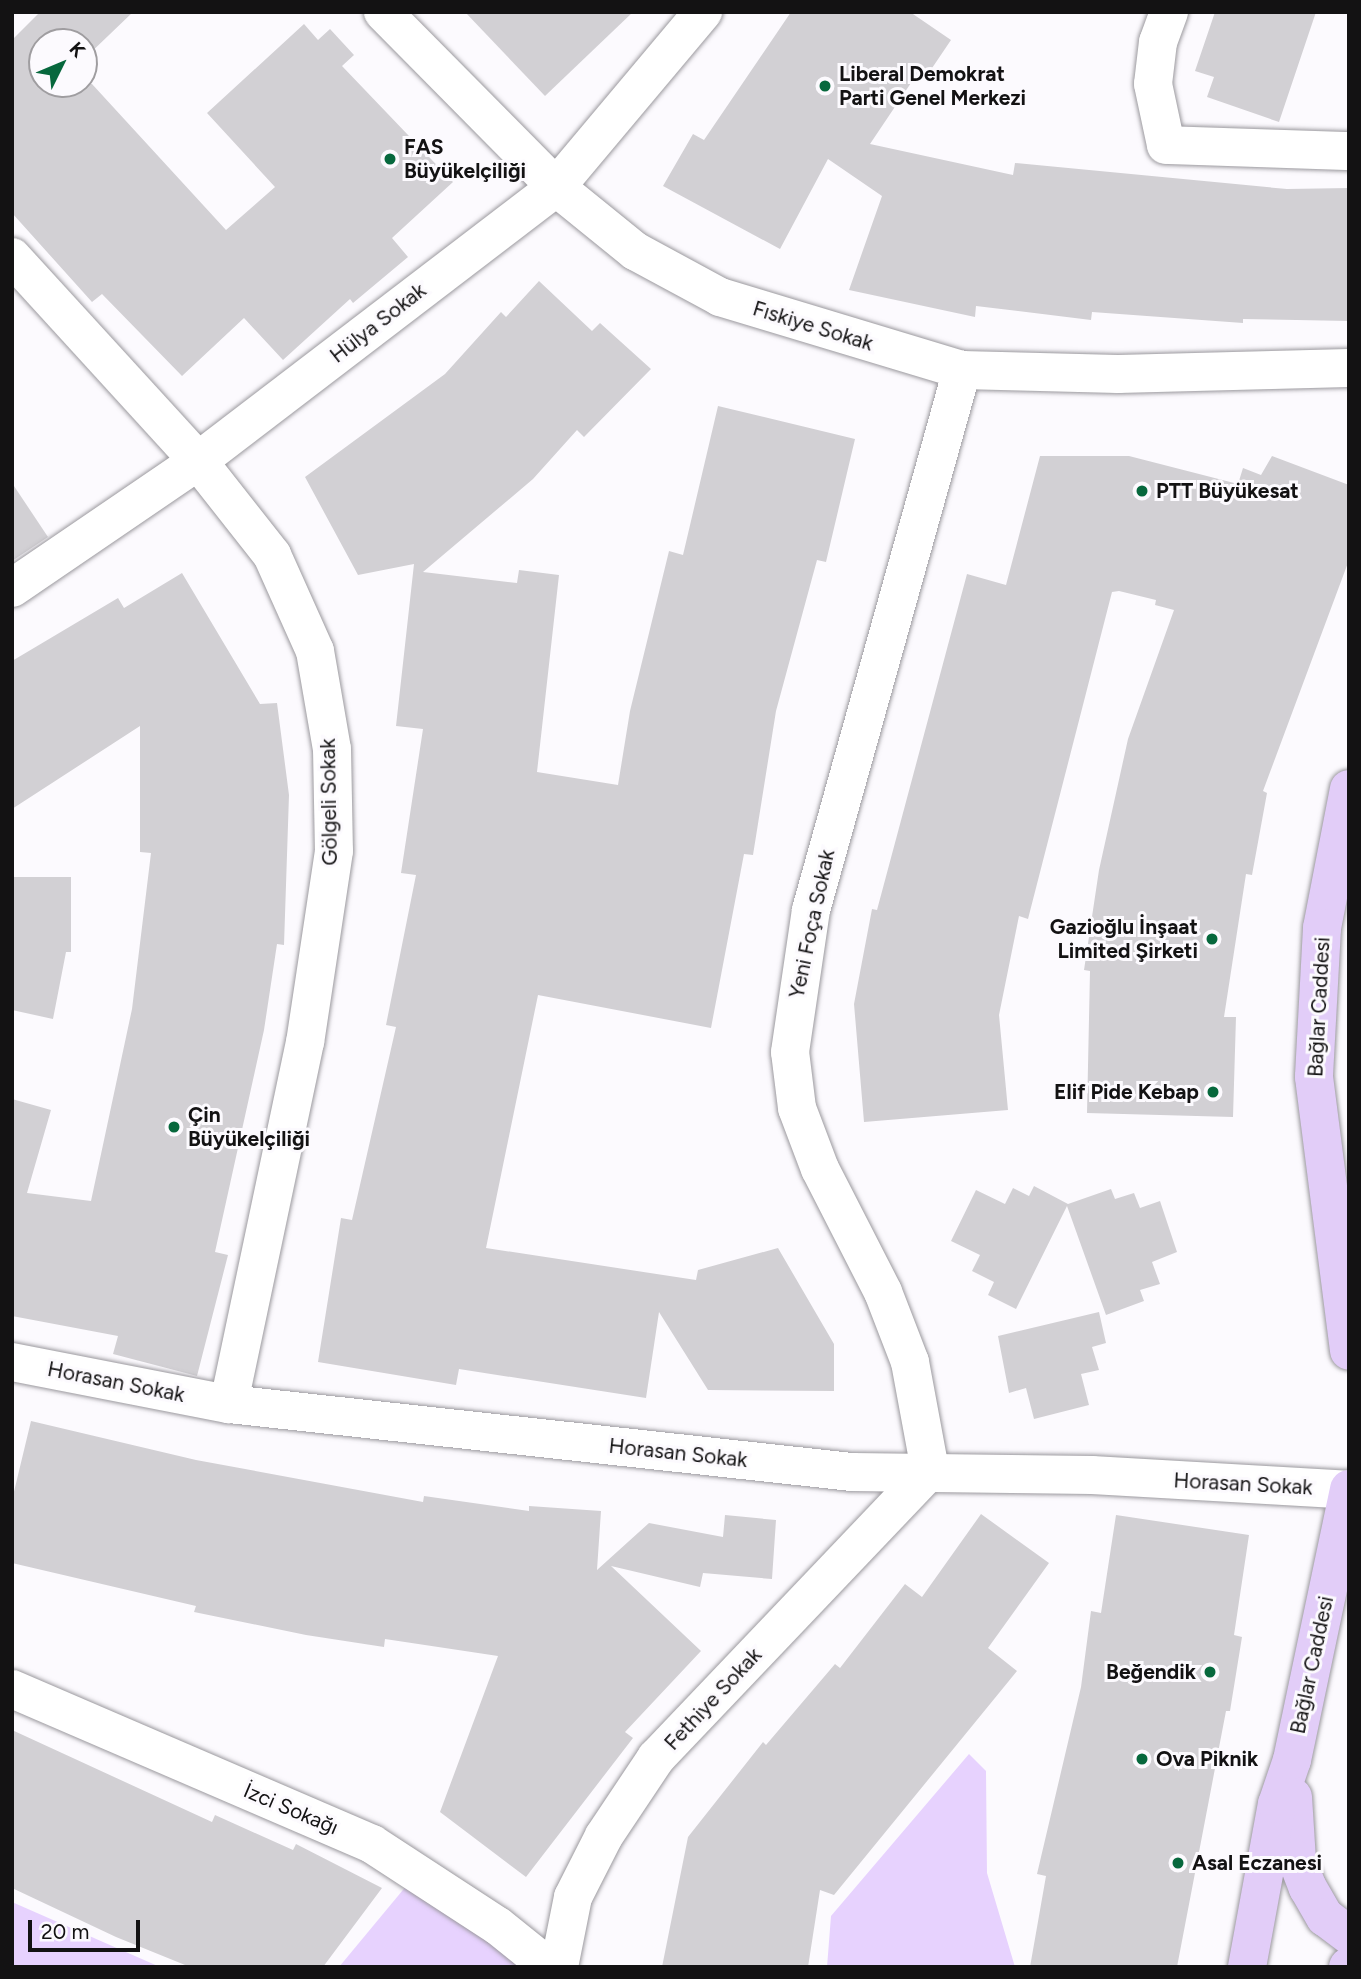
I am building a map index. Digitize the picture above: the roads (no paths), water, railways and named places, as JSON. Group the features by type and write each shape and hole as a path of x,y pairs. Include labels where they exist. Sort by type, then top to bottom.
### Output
{"main road":[{"name":"Bağlar Caddesi","path":"1349,789 1322,929 1314,1077 1349,1351"},
{"name":"Bağlar Caddesi","path":"1247,1967 1278,1804 1292,1760 1349,1489"},
{"name":"Bağlar Caddesi","path":"1292,1760 1297,1860 1325,1917 1349,1935"}],"street":[{"name":"Fıskiye Sokak","path":"383,12 556,187 635,251 720,297 962,370 1118,374 1349,368"},
{"name":"Hülya Sokak","path":"12,588 198,461 556,187 703,12"},
{"path":"1168,12 1158,42 1153,84 1166,145 1349,151"},
{"name":"Gölgeli Sokak","path":"12,257 198,461 272,555 315,651 332,749 334,851 305,1042 229,1404"},
{"name":"Yeni Foça Sokak","path":"930,1470 910,1362 883,1292 820,1169 797,1108 790,1052 811,909 962,370"},
{"name":"Horasan Sokak","path":"12,1362 229,1404 852,1472 930,1470 1349,1489"},
{"name":"Fethiye Sokak","path":"559,1967 573,1897 604,1836 656,1758 930,1470"},
{"name":"İzci Sokağı","path":"12,1689 372,1844 498,1926 549,1967"}],"place":[{"name":"Liberal Demokrat Parti Genel Merkezi","path":"825,86"},
{"name":"FAS Büyükelçiliği","path":"390,159"},
{"name":"PTT Büyükesat","path":"1142,491"},
{"name":"Gazioğlu İnşaat Limited Şirketi","path":"1212,939"},
{"name":"Elif Pide Kebap","path":"1213,1092"},
{"name":"Çin Büyükelçiliği","path":"174,1127"},
{"name":"Beğendik","path":"1210,1672"},
{"name":"Ova Piknik","path":"1142,1759"},
{"name":"Asal Eczanesi","path":"1178,1863"}]}
